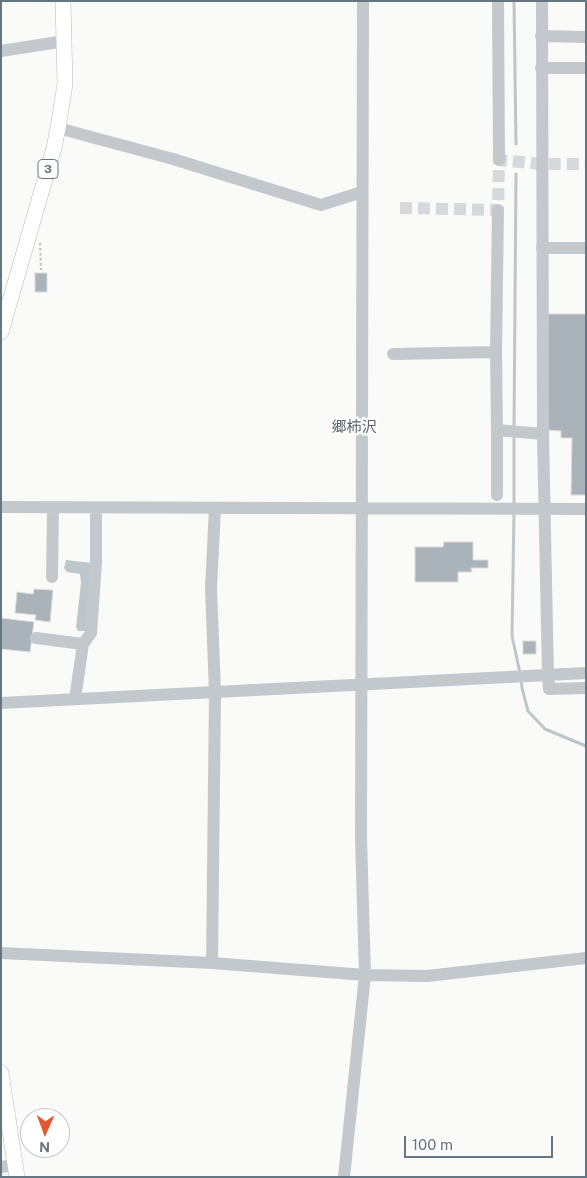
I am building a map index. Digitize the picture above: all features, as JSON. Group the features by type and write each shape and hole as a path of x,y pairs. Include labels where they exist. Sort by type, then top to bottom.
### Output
{"main road":[{"name":"3","path":"1,332 54,148 58,128 65,84 64,1"},
{"path":"1,1073 11,1169"}],"street":[{"path":"344,1177 365,975 361,838 360,684 363,1"},
{"path":"498,1 499,160"},
{"path":"542,1 542,434 548,676 550,689 586,688"},
{"path":"542,36 586,37"},
{"path":"1,51 65,41"},
{"path":"541,68 586,68"},
{"path":"58,128 173,159 321,205 362,192"},
{"path":"497,495 496,352 498,210"},
{"path":"542,248 586,248"},
{"path":"393,354 496,352"},
{"path":"496,430 542,434"},
{"path":"1,507 586,509"},
{"path":"52,577 53,508"},
{"path":"76,699 83,644 90,633 96,563 96,508"},
{"path":"212,963 215,693 211,588 215,508"},
{"path":"36,638 83,644"},
{"path":"1,703 586,673"},
{"path":"1,953 212,963 365,975 427,976 586,958"}],"shaded area":[{"path":"66,560 92,563 87,631 78,631 76,627 81,583 80,574 67,572 64,568"}],"building":[{"path":"35,273 47,273 47,292 35,292"},
{"path":"548,314 586,314 586,495 571,495 572,438 561,438 561,431 547,430"},
{"path":"444,542 473,542 473,560 488,560 488,568 471,568 472,572 458,572 458,582 415,582 415,547 443,547"},
{"path":"34,589 53,590 50,622 35,620 36,615 15,613 17,592 33,594"},
{"path":"1,618 34,622 30,652 1,649"},
{"path":"523,641 536,641 536,654 523,654"}],"waterway":[{"path":"514,1 516,144"},
{"path":"514,429 516,174"},
{"path":"514,435 514,506"},
{"path":"514,513 512,636 520,673"},
{"path":"521,679 528,711 545,729 586,746"}],"tunnel":[{"path":"400,208 498,210 499,160 541,164 586,164"}],"district":[{"name":"郷柿沢","path":"354,427"}]}
